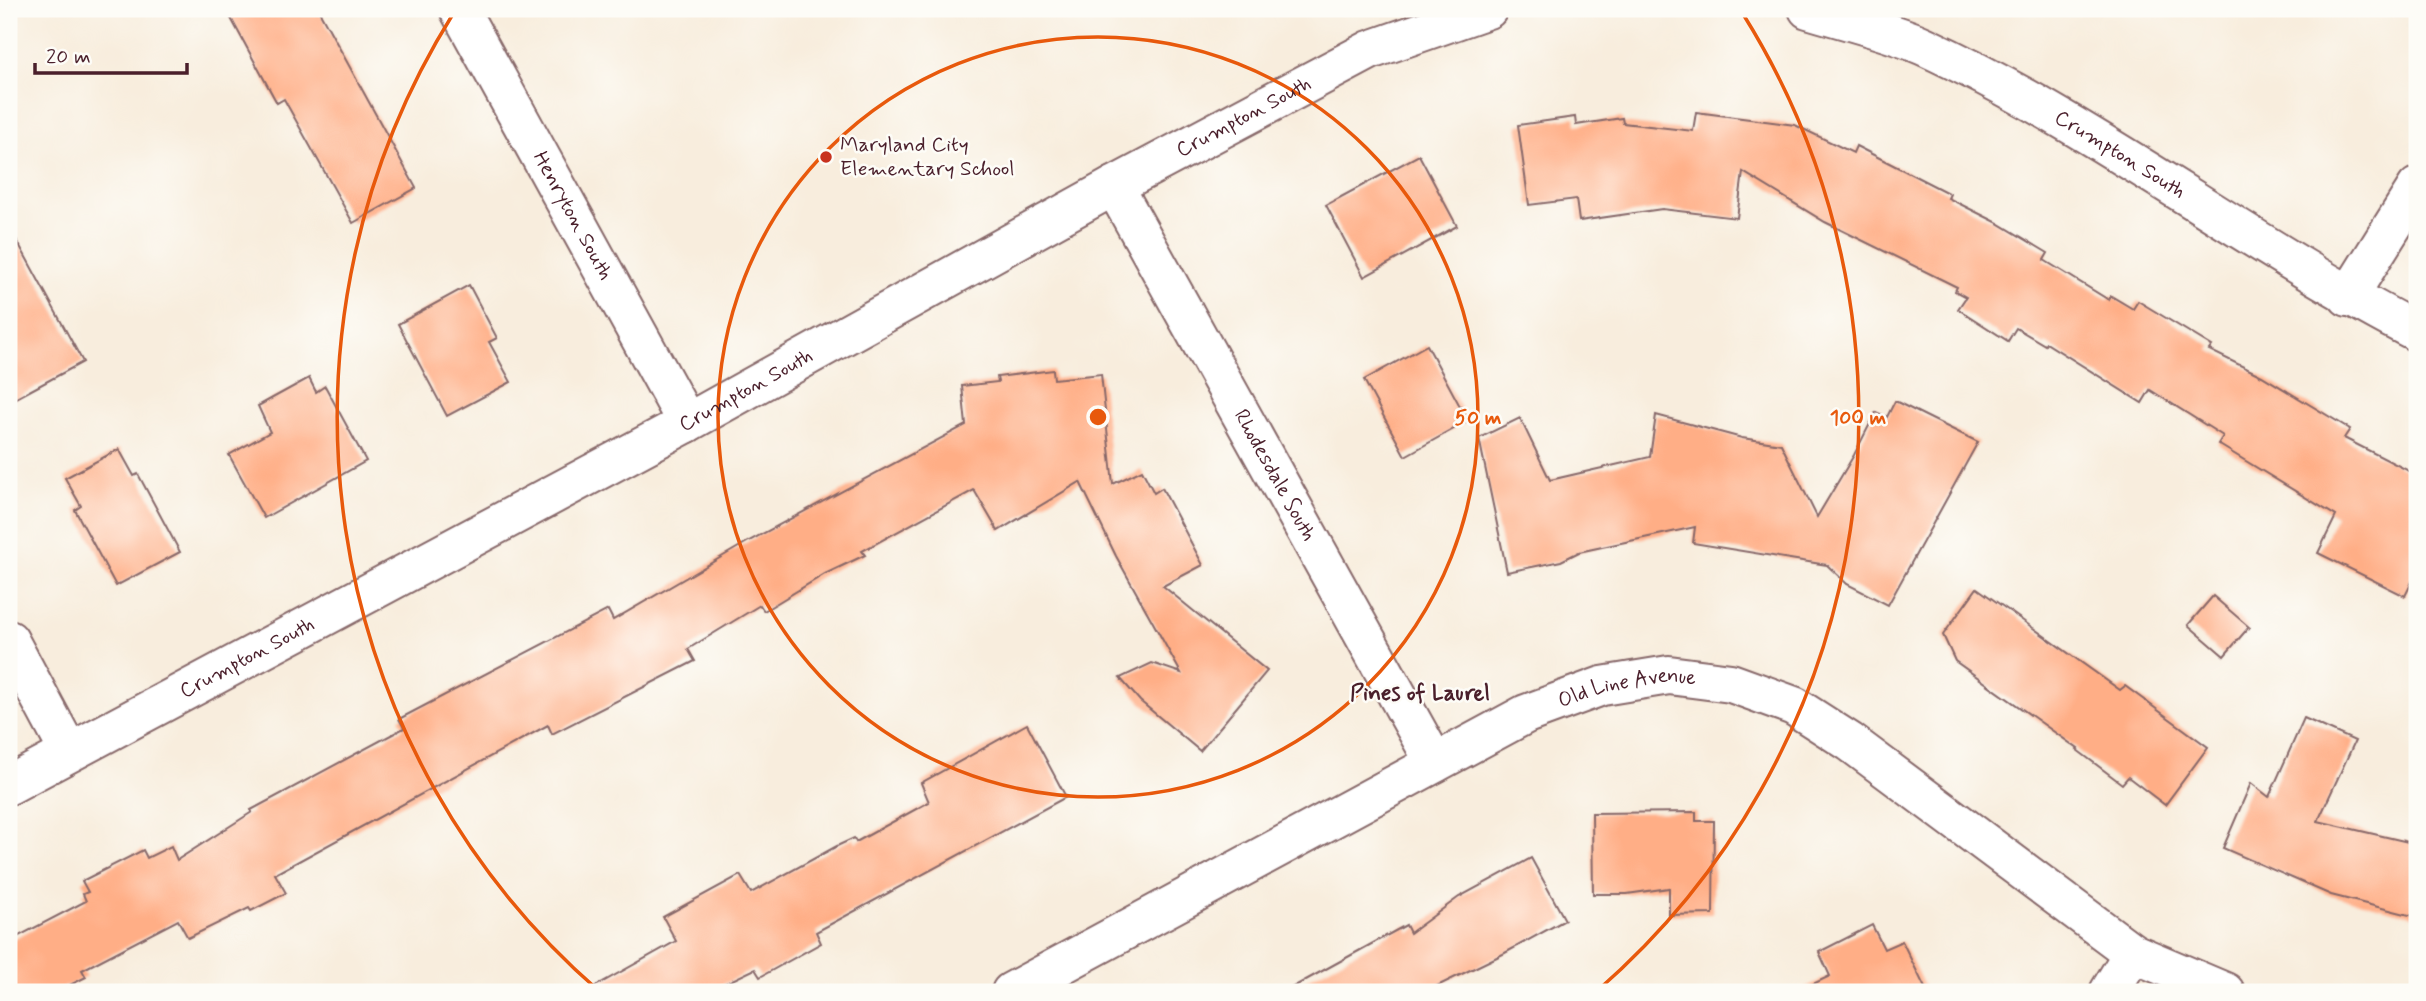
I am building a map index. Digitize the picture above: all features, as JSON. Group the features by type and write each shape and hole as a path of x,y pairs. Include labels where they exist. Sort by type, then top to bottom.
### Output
{"street":[{"name":"Henryton South","path":"459,9 687,423"},
{"name":"Crumpton South","path":"9,785 687,423 1114,187 1370,50 1488,9"},
{"name":"Crumpton South","path":"1808,9 1922,45 2060,116 2348,297 2417,332"},
{"name":"Rhodesdale South","path":"1114,187 1436,763"},
{"path":"2348,297 2417,187"},
{"path":"9,640 69,752"},
{"name":"Old Line Avenue","path":"1011,992 1526,714 1602,686 1669,675 1731,683 1794,706 1850,742 2133,953 2225,992"},
{"path":"2109,992 2133,953"}],"building":[{"path":"226,9 318,9 416,188 353,223 284,99 277,103"},
{"path":"1696,112 1795,125 1853,153 1856,146 1950,194 1948,198 1998,223 2048,253 2044,260 2109,300 2111,296 2133,309 2138,301 2212,346 2209,350 2262,376 2350,429 2344,438 2417,475 2417,572 2405,596 2318,553 2336,516 2218,444 2223,436 2150,390 2142,403 2046,343 2045,345 2016,328 2008,341 1958,309 1966,297 1955,291 1957,287 1825,222 1743,172 1737,218 1662,209 1579,221 1576,199 1529,205 1518,125 1575,117 1576,125 1622,118 1623,123 1693,131"},
{"path":"1419,155 1457,226 1364,277 1326,205"},
{"path":"9,226 83,362 9,402"},
{"path":"469,285 497,338 489,342 511,382 447,416 398,324"},
{"path":"1427,345 1468,421 1405,456 1364,380"},
{"path":"1053,370 1054,379 1101,374 1113,484 1142,470 1154,493 1162,488 1203,565 1163,586 1267,671 1200,751 1140,701 1120,678 1152,663 1181,673 1116,556 1080,482 998,531 974,490 862,551 865,555 825,574 764,611 760,605 688,649 695,661 552,734 548,725 275,874 286,893 188,938 178,920 82,970 86,977 56,992 9,992 9,941 86,901 83,894 88,892 82,881 143,850 147,858 171,846 177,860 252,812 251,810 404,728 399,719 608,610 613,620 749,541 966,425 962,386 998,382 997,377"},
{"path":"309,378 316,392 325,386 366,461 264,518 229,455 270,432 258,406"},
{"path":"1895,401 1978,442 1888,605 1847,584 1827,565 1693,543 1695,527 1579,552 1561,561 1507,572 1479,438 1520,418 1550,480 1650,457 1656,415 1742,438 1781,444 1817,517 1876,412 1887,417"},
{"path":"119,449 134,476 138,474 180,552 116,586 75,510 81,506 65,478"},
{"path":"1977,588 2120,690 2125,686 2208,747 2165,805 2128,777 2122,784 1955,661 1943,635"},
{"path":"2213,596 2249,627 2224,656 2188,625"},
{"path":"2304,718 2355,741 2318,821 2417,844 2417,917 2331,895 2223,848 2251,783 2269,797"},
{"path":"1027,724 1066,797 816,932 821,943 760,977 755,969 707,992 585,992 676,941 663,917 740,875 751,893 837,846 854,838 856,842 929,802 921,783"},
{"path":"1696,812 1696,821 1714,821 1713,914 1669,915 1669,888 1627,894 1593,894 1592,813"},
{"path":"1531,858 1565,920 1503,954 1425,992 1284,992 1406,925 1410,933 1459,897"},
{"path":"1872,925 1884,949 1902,941 1927,992 1796,992 1830,976 1819,952"}],"place":[{"name":"Maryland City Elementary School","path":"826,157"}],"district":[{"name":"Pines of Laurel","path":"1420,694"}]}
